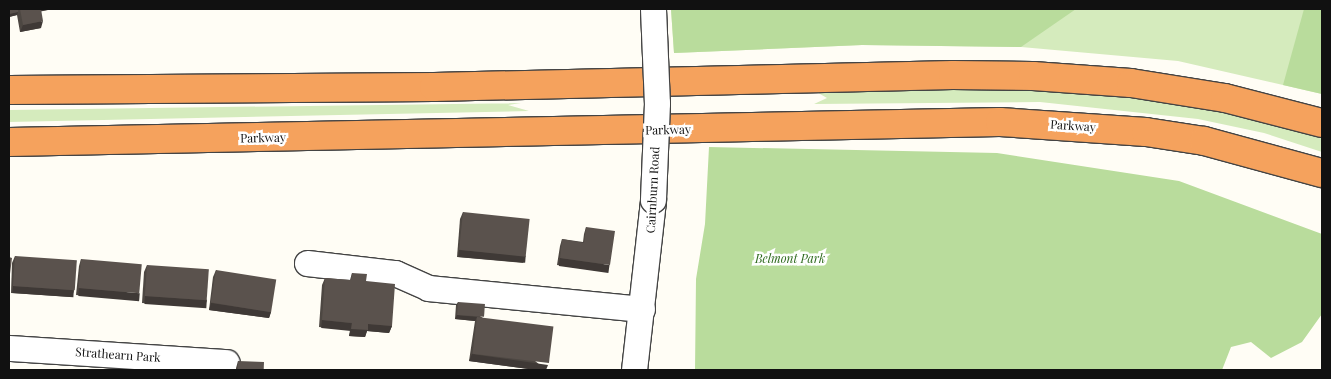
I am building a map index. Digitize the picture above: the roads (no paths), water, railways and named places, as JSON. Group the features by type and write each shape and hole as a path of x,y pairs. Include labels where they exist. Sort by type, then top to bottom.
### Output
{"highway":[{"path":"9,90 434,88 954,74 1033,76 1131,83 1225,98 1322,123"},
{"name":"Parkway","path":"9,142 1000,122 1165,135 1204,141 1322,173"}],"street":[{"name":"Cairnburn Road","path":"634,370 653,200 657,103 653,9"},
{"path":"307,263 395,273 428,288 642,309"},
{"name":"Strathearn Park","path":"9,348 227,362"}],"park label":[{"name":"Belmont Park","path":"790,259"}]}
